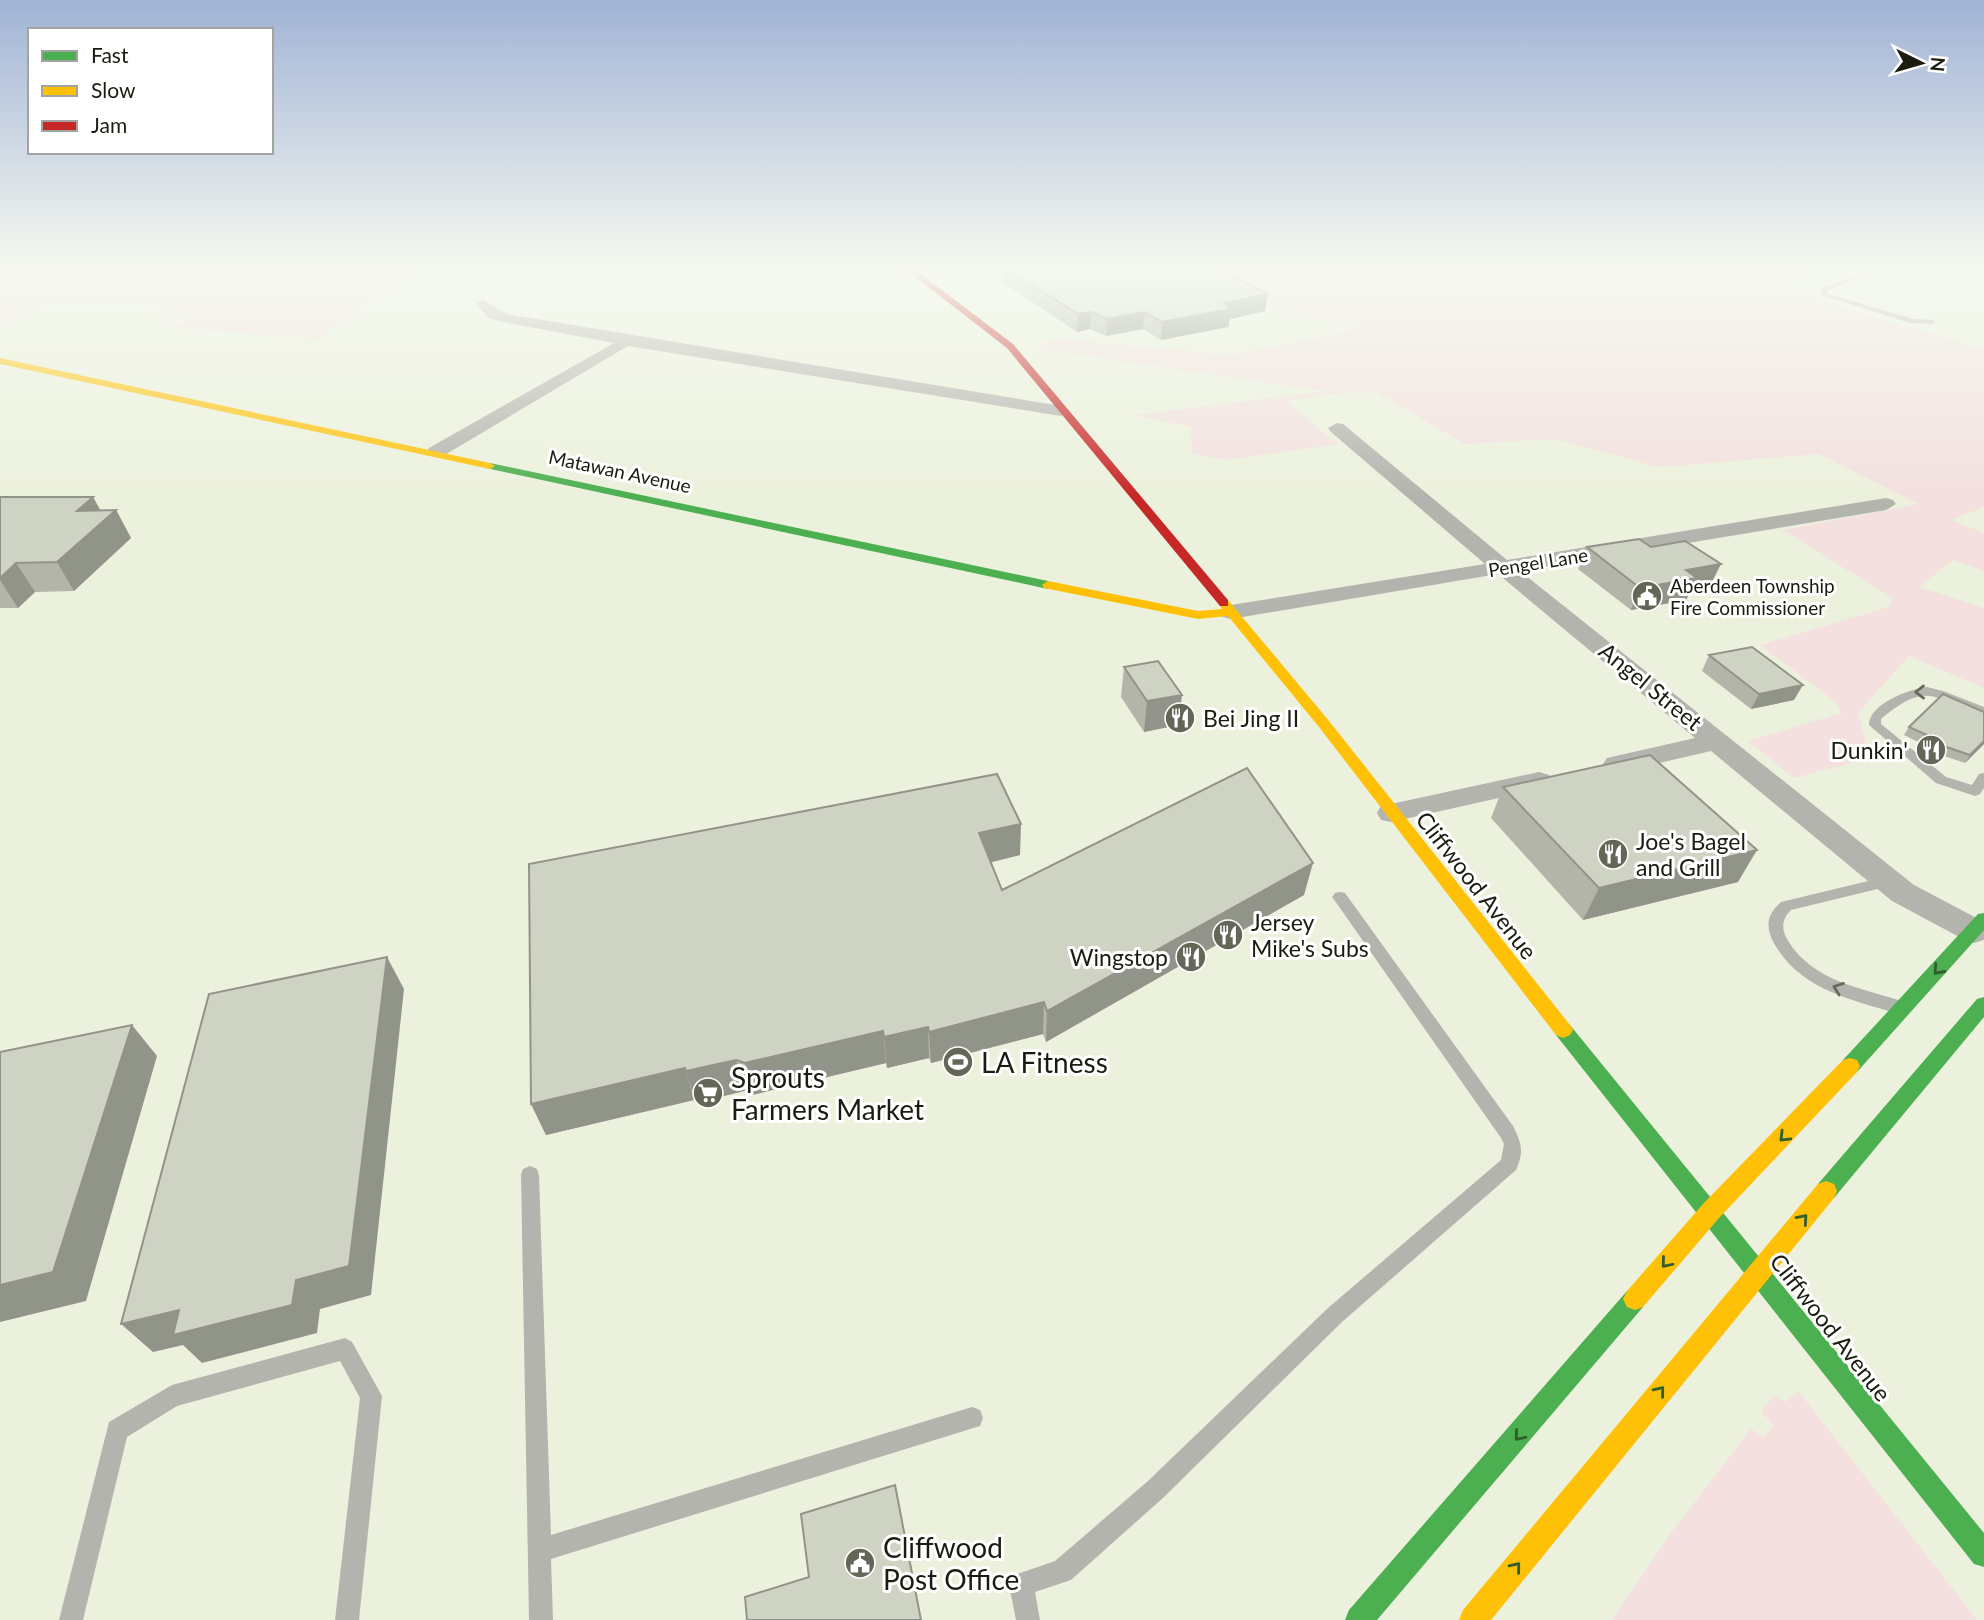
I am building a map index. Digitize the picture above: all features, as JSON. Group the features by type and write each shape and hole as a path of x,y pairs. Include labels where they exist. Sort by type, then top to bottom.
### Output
{"main road":[{"name":"Cliffwood Avenue","path":"1007,345 1231,612 1984,1554"},
{"name":"Matawan Avenue","path":"0,361 1114,599 1198,615 1231,612"},
{"path":"1359,1620 1711,1211 1796,1125 1979,925"},
{"path":"1473,1620 1758,1271 1984,1003"}],"street":[{"path":"649,345 1061,411"},
{"path":"436,453 620,346"},
{"name":"Angel Street","path":"1337,428 1503,568 1903,893 1979,925"},
{"name":"Pengel Lane","path":"1231,612 1886,504"},
{"path":"1391,813 1718,741"}],"lane":[{"path":"1984,712 1939,693 1920,691 1908,692 1875,718 1875,726 1941,780 1975,791 1984,777"},
{"path":"1888,881 1786,906 1775,919 1774,927 1789,956 1827,985 1903,1008"},
{"path":"1028,1620 1021,1585 1062,1571 1156,1489 1335,1315 1509,1164 1513,1143 1507,1132 1340,897"},
{"path":"530,1175 541,1620"},
{"path":"71,1620 117,1430 172,1396 345,1349 371,1396 347,1620"},
{"path":"541,1549 972,1418"}],"shaded area":[{"path":"1042,345 1119,345 1231,355 1282,345 1969,345 1984,349 1984,507 1951,520 1984,533 1984,571 1953,560 1919,587 1984,608 1984,688 1909,656 1858,713 1870,758 1794,778 1748,741 1842,713 1835,701 1760,645 1889,607 1892,598 1783,530 1918,504 1819,454 1659,467 1554,439 1465,444 1378,393 1340,393 1286,401 1338,444 1225,460 1192,453 1191,427 1134,415 1326,391 1038,349"},
{"path":"1799,1392 1977,1620 1612,1620 1671,1533 1751,1429 1763,1437 1774,1426 1761,1411 1775,1395 1785,1402"}],"building":[{"path":"0,497 93,497 77,511 116,510 57,562 16,563 0,578"},
{"path":"1639,539 1651,547 1685,541 1721,564 1686,570 1697,578 1640,588 1587,547"},
{"path":"1752,647 1803,685 1759,694 1709,655"},
{"path":"1158,661 1182,695 1147,701 1124,667"},
{"path":"1943,694 1984,712 1984,741 1970,755 1923,739 1927,735 1909,727"},
{"path":"1650,755 1757,850 1599,888 1503,787"},
{"path":"1247,768 1313,863 1047,1011 1044,1002 929,1032 928,1027 884,1037 883,1031 745,1063 736,1060 686,1071 685,1068 531,1104 529,864 997,774 1021,824 979,833 1002,890"},
{"path":"387,957 349,1266 296,1280 292,1305 173,1335 179,1310 121,1324 209,994"},
{"path":"132,1025 53,1272 0,1285 0,1052"},
{"name":"Cliffwood Post Office","path":"895,1485 921,1620 747,1620 745,1597 809,1577 801,1514"}],"traffic: fast":[{"path":"490,466 1048,585"},
{"path":"1850,1066 1984,919"},
{"path":"1826,1191 1984,1004"},
{"path":"1563,1030 1984,1554"},
{"path":"1359,1620 1635,1299"}],"traffic: slow":[{"path":"0,361 490,466"},
{"path":"1048,585 1198,615 1231,612"},
{"path":"1224,603 1324,724 1563,1030"},
{"path":"1635,1299 1711,1211 1850,1066"},
{"path":"1473,1620 1826,1191"}],"traffic: jam":[{"path":"1008,345 1224,603"}],"place":[{"name":"Aberdeen Township Fire Commissioner","path":"1647,596"},
{"name":"Bei Jing II","path":"1180,718"},
{"name":"Dunkin'","path":"1931,750"},
{"name":"Joe's Bagel and Grill","path":"1613,854"},
{"name":"Jersey Mike's Subs","path":"1228,935"},
{"name":"Wingstop","path":"1191,957"},
{"name":"LA Fitness","path":"958,1062"},
{"name":"Sprouts Farmers Market","path":"708,1093"},
{"name":"Cliffwood Post Office","path":"860,1563"}]}
